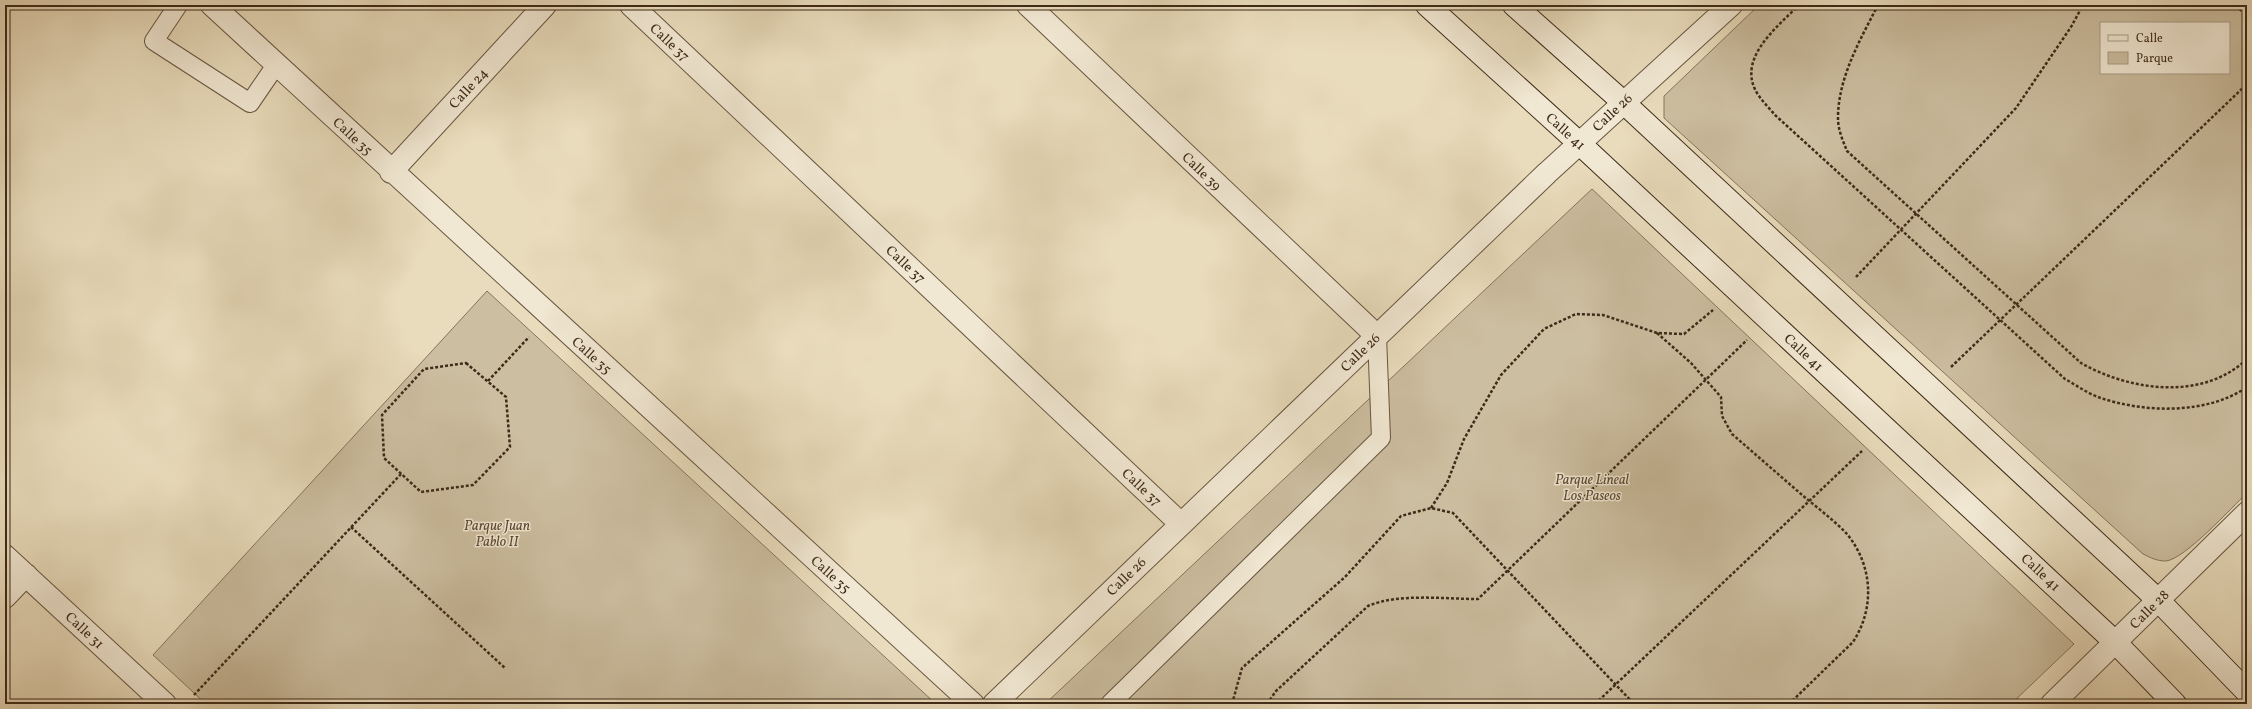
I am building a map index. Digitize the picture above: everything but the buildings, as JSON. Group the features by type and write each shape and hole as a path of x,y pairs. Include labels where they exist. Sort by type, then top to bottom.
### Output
{"street":[{"name":"Calle 35","path":"212,5 391,172 973,704"},
{"name":"Calle 24","path":"391,172 545,5"},
{"name":"Calle 37","path":"631,5 1181,524"},
{"name":"Calle 39","path":"1028,5 1377,336"},
{"name":"Calle 41","path":"1427,5 1738,290 2115,642 2175,704"},
{"path":"1514,5 1623,102 2158,600 2247,692"},
{"name":"Calle 26","path":"994,704 1579,143 1731,5"},
{"name":"Calle 28","path":"2052,704 2247,513"},
{"name":"Calle 31","path":"5,556 165,704"},
{"path":"5,597 26,575"}],"lane":[{"path":"178,5 154,41 250,103 276,65"},
{"path":"1110,704 1381,438 1377,336"}],"path":[{"path":"1805,5 1798,6 1763,41 1755,57 1752,68 1753,81 1758,95 1775,115 1999,321 2065,379 2103,399 2122,404 2167,409 2190,408 2216,402 2238,394 2247,388"},
{"path":"1878,5 1853,54 1843,89 1838,118 1841,136 1847,151 2081,363 2109,377 2130,382 2150,386 2196,386 2236,370 2247,359"},
{"path":"1855,278 2016,108 2071,27 2083,5"},
{"path":"2236,5 2247,17"},
{"path":"1948,370 2247,84"},
{"path":"1431,508 1447,483 1464,439 1501,375 1544,329 1576,314 1603,315 1657,333 1684,334 1738,290"},
{"path":"1657,333 1706,379 1721,397 1722,416 1732,434 1847,534 1862,559 1868,587 1869,607 1860,631 1853,642 1788,704"},
{"path":"1267,704 1276,690 1368,606 1381,601 1396,599 1478,599 1753,335"},
{"path":"488,381 530,337"},
{"path":"466,363 488,381 506,397 510,447 473,486 421,492 384,458 382,414 424,370 466,363"},
{"path":"1595,704 1862,452"},
{"path":"194,695 401,474"},
{"path":"1232,704 1242,668 1345,577 1401,516 1431,508 1453,513 1634,704"},
{"path":"352,527 505,668"}],"green space":[{"path":"1759,5 2247,5 2247,493 2196,543 2174,558 2166,561 2151,558 2143,554 1664,118 1664,96"},
{"name":"Parque Lineal Los Paseos","path":"1592,189 2074,644 2011,704 1045,704"},
{"name":"Parque Juan Pablo II","path":"487,291 936,704 206,704 153,655"}]}
